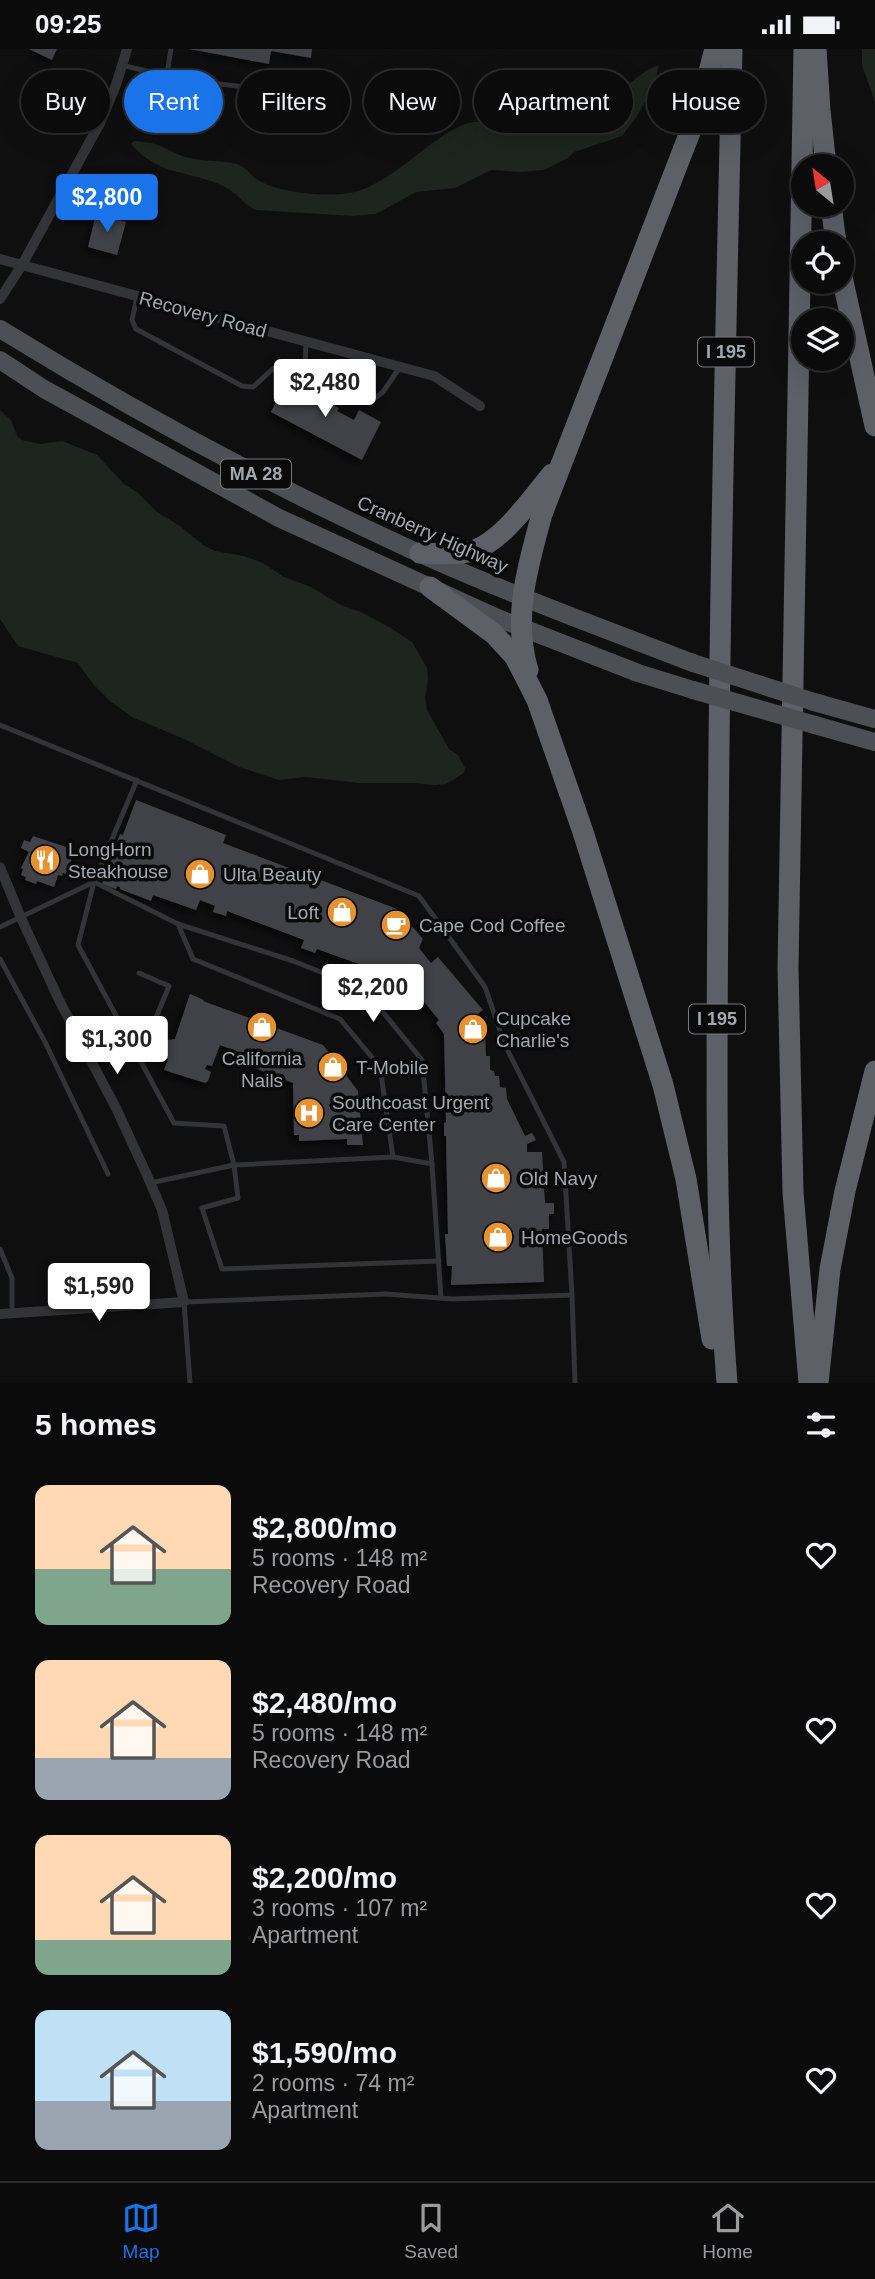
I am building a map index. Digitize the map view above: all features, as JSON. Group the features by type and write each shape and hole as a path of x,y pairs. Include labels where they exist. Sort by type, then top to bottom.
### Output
{"highway":[{"path":"715,49 699,109 542,514 527,566 521,627 525,661 537,700 590,855 663,1085 686,1179 719,1383"},
{"name":"I 195","path":"727,1383 718,1205 717,1021 718,799 732,49"},
{"path":"804,49 788,968 793,1192 809,1383"},
{"path":"816,49 825,154"},
{"path":"846,294 875,426"},
{"path":"420,553 453,554 482,547 515,519 562,461"},
{"path":"430,587 494,634 515,657 537,700"},
{"path":"818,1383 830,1269 845,1191 875,1071"}],"main road":[{"name":"Cranberry Highway","path":"0,329 205,448 420,553 693,663 875,719"},
{"name":"MA 28","path":"0,360 44,389 279,518 521,627 638,673 875,742"}],"street":[{"path":"0,299 22,265 100,123 127,49"},
{"name":"Recovery Road","path":"0,259 434,376 480,406"},
{"path":"0,867 21,918 116,1108 162,1210 184,1302 6,1313"}],"lane":[{"path":"168,70 171,49"},
{"path":"121,65 147,70"},
{"path":"137,297 132,320 136,329 242,386 253,387 283,363 307,370 316,381 353,398 370,401 383,392 400,367"},
{"path":"306,342 307,370"},
{"path":"0,725 419,896 485,987 505,1045 564,1161 575,1383"},
{"path":"137,780 94,883 78,945 174,1123 224,1126 234,1165 238,1198 202,1208 222,1269 439,1261"},
{"path":"0,927 94,883"},
{"path":"94,883 177,924 293,961 364,989 422,1060 441,1298"},
{"path":"177,924 192,959 340,1019 380,1067 393,1157"},
{"path":"0,959 45,1042 107,1174"},
{"path":"139,973 169,986 139,1059"},
{"path":"150,1183 234,1165 393,1157 432,1164"},
{"path":"0,1249 12,1278 6,1313"},
{"path":"190,1383 184,1302 396,1294 441,1298 572,1295"}],"shaded area":[{"path":"862,49 875,49 875,102 862,65"},
{"path":"647,70 647,98 633,121 633,80"},
{"path":"474,122 474,133 624,133 574,152 544,170 491,170 455,188 416,192 376,214 352,216 256,210 225,187 164,168 142,155 131,144 134,141 150,143 186,157 237,164 258,180 280,189 309,194 338,194 351,193 376,184 447,133 460,133 460,126"},
{"path":"0,410 11,420 17,436 22,440 41,444 62,441 97,455 124,484 203,545 215,551 244,556 263,563 284,577 361,612 412,642 427,668 427,710 449,749 458,755 465,768 464,773 446,784 435,785 359,783 306,777 279,780 239,767 182,738 134,718 111,702 93,684 78,663 18,646 0,619"}],"building":[{"path":"29,49 57,49 52,60"},
{"path":"189,49 312,49 311,58 271,51 269,64"},
{"path":"96,214 126,222 117,255 88,247"},
{"path":"290,374 312,385 307,395 339,408 337,411 354,420 359,410 381,422 362,460 271,412"},
{"path":"136,800 226,835 223,843 397,909 423,939 419,948 431,963 438,957 483,1010 476,1015 476,1031 485,1031 486,1056 490,1056 490,1070 494,1071 495,1076 499,1076 500,1087 506,1088 507,1099 525,1136 532,1133 536,1140 527,1144 527,1152 542,1152 545,1203 554,1203 554,1214 549,1214 549,1229 542,1229 544,1282 451,1285 452,1266 447,1266 445,1234 448,1234 444,1034 436,1023 439,1020 416,992 411,995 403,986 409,982 317,949 315,953 301,948 304,940 227,911 226,916 213,912 215,906 200,900 196,910 153,895 151,901 120,887 117,886 116,889 102,884"},
{"path":"33,836 75,850 66,874 58,875 54,887 25,880 26,877 21,875 21,868 29,852 21,848 24,840 30,842"},
{"path":"190,994 323,1045 358,1091 363,1145 347,1145 347,1139 299,1141 299,1135 294,1135 293,1083 250,1066 253,1057 220,1045 212,1066 207,1065 205,1069 211,1072 205,1083 164,1070 168,1059 163,1053 163,1046 168,1040 175,1039"}],"place":[{"name":"LongHorn Steakhouse","path":"45,860"},
{"name":"Ulta Beauty","path":"200,874"},
{"name":"Loft","path":"342,912"},
{"name":"Cape Cod Coffee","path":"396,925"},
{"name":"California Nails","path":"262,1027"},
{"name":"Cupcake Charlie's","path":"473,1029"},
{"name":"T-Mobile","path":"333,1067"},
{"name":"Southcoast Urgent Care Center","path":"309,1113"},
{"name":"Old Navy","path":"496,1178"},
{"name":"HomeGoods","path":"498,1237"}]}
